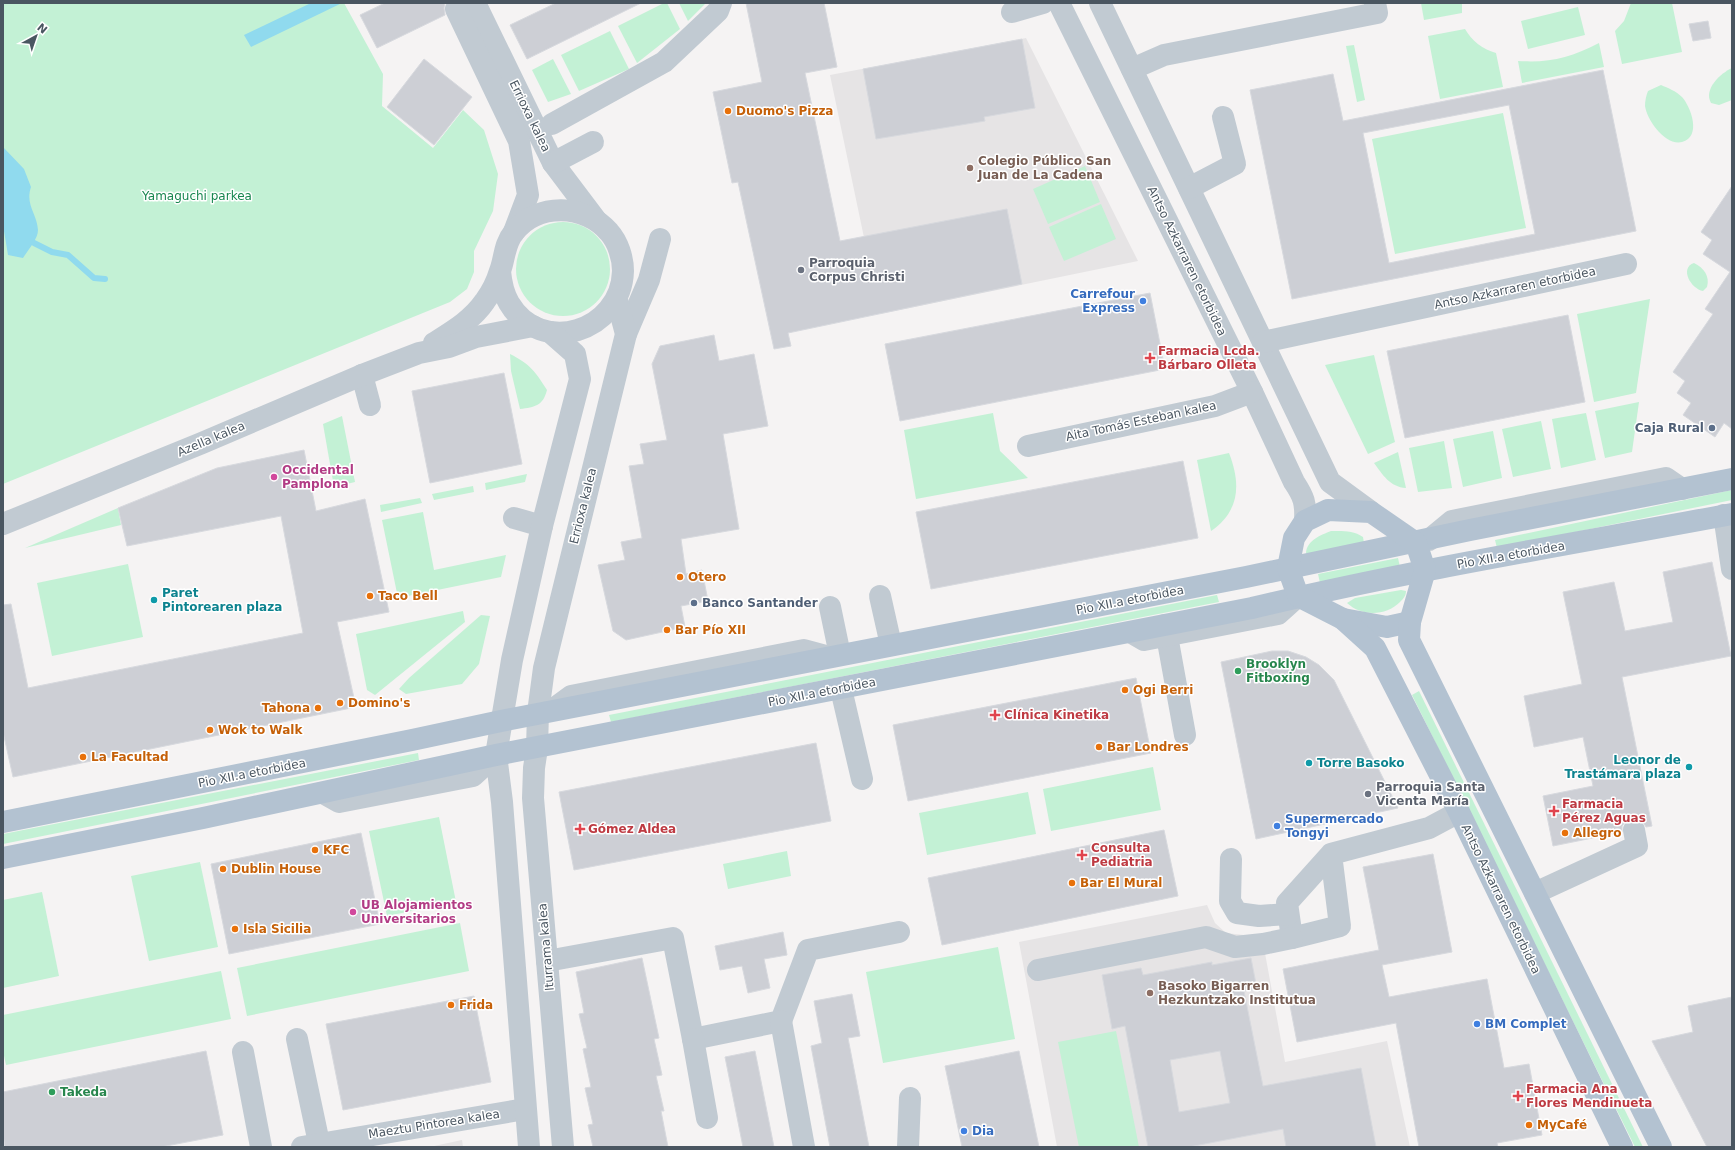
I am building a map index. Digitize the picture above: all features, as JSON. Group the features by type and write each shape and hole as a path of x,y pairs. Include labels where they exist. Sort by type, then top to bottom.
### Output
{"main road":[{"name":"Pio XII.a etorbidea","path":"3,822 397,744 545,712 1422,542 1732,479"},
{"path":"1298,596 1288,568 1294,538 1305,521 1328,510 1371,512 1422,542 1425,570 1410,622 1409,640 1661,1147"},
{"name":"Pio XII.a etorbidea","path":"3,858 323,793 496,755 1131,632 1166,630 1298,596 1425,570 1729,516"},
{"name":"Antso Azkarraren etorbidea","path":"1298,596 1343,619 1375,648 1459,812 1622,1147"},
{"name":"Antso Azkarraren etorbidea","path":"1343,619 1388,627 1410,622"}],"street":[{"path":"552,124 664,62 718,11 721,3"},
{"path":"1012,12 1043,3"},
{"name":"Antso Azkarraren etorbidea","path":"1059,3 1306,502 1305,521"},
{"path":"1100,3 1330,482 1371,512"},
{"path":"1132,69 1164,54 1377,13 1375,3"},
{"name":"Errioxa kalea","path":"466,6 553,163 597,220"},
{"name":"Errioxa kalea","path":"466,6 519,140 528,195 514,232"},
{"path":"1189,188 1235,164 1223,116"},
{"path":"553,163 593,142"},
{"path":"529,1147 502,802 496,755 512,660 542,526 580,379 575,354 541,329 520,316 509,303 502,287 500,271 504,250 514,232 533,217 544,212 562,209 580,212 597,220 610,232 619,248 623,265 623,283 617,300 605,316 589,327 569,332 541,329"},
{"path":"626,334 649,280 660,239"},
{"name":"Antso Azkarraren etorbidea","path":"1263,342 1626,264"},
{"name":"Azella kalea","path":"419,353 470,319 485,301 500,271"},
{"name":"Errioxa kalea","path":"545,712 544,668 626,334 617,300"},
{"name":"Azella kalea","path":"3,524 202,443 362,375 419,353 449,347 476,336 541,329"},
{"path":"362,375 370,405"},
{"name":"Aita Tomás Esteban kalea","path":"1028,446 1215,406 1252,392"},
{"path":"1729,516 1732,569"},
{"path":"514,518 542,526"},
{"path":"880,596 891,645"},
{"path":"830,608 835,656"},
{"path":"1166,630 1185,735"},
{"path":"841,689 862,780"},
{"path":"537,748 545,712"},
{"name":"Iturrama kalea","path":"537,748 534,768 533,798 562,1147"},
{"path":"473,776 496,755"},
{"path":"323,793 339,802 473,776 489,777 500,786"},
{"path":"1292,938 1286,903 1331,854 1429,828 1459,812"},
{"path":"1535,893 1637,846 1634,830"},
{"path":"1038,970 1206,936 1235,947 1263,944 1340,926 1331,854"},
{"path":"1231,859 1230,901 1237,914 1259,916 1288,914"},
{"path":"804,1147 781,1021 808,950 899,932"},
{"path":"547,961 673,938 707,1118"},
{"path":"693,1039 781,1021"},
{"name":"Maeztu Pintorea kalea","path":"298,1040 311,1145 525,1108"},
{"path":"243,1052 261,1147"},
{"path":"908,1147 910,1098"}],"shaded area":[{"name":"Colegio Público San Juan de La Cadena","path":"1026,38 1138,261 880,314 830,75"},
{"name":"Basoko Bigarren Hezkuntzako Institutua","path":"1207,905 1215,923 1226,933 1262,937 1285,1062 1387,1041 1410,1147 1057,1147 1019,942"},
{"path":"462,1140 463,1147 430,1147 434,1146"}],"green space":[{"name":"Yamaguchi parkea","path":"3,3 344,3 383,74 382,106 433,148 463,110 484,130 498,174 493,211 474,251 474,272 467,289 450,302 3,484"},
{"path":"664,3 667,3 680,29 637,63 618,26"},
{"path":"679,3 706,3 688,21"},
{"path":"1421,3 1462,3 1462,13 1424,20"},
{"path":"1631,3 1672,3 1682,52 1622,64 1615,31 1624,21"},
{"path":"1578,7 1585,35 1528,49 1521,21"},
{"path":"1465,29 1478,44 1496,53 1503,87 1440,99 1428,36"},
{"path":"610,31 629,69 579,91 561,55"},
{"path":"1599,43 1604,67 1522,83 1518,61 1540,61 1569,56"},
{"path":"1354,45 1365,100 1357,102 1346,46"},
{"path":"553,59 571,94 548,102 532,70"},
{"path":"1732,68 1732,100 1719,105 1711,103 1709,92 1714,82"},
{"path":"1661,85 1675,91 1682,97 1689,108 1693,121 1692,134 1688,139 1682,142 1669,140 1663,136 1653,125 1646,112 1645,104 1648,91"},
{"path":"1503,113 1526,228 1395,254 1372,139"},
{"path":"1085,166 1100,202 1048,224 1033,189"},
{"path":"1101,204 1116,239 1064,261 1049,227"},
{"path":"563,222 581,225 596,236 607,251 610,269 607,287 596,302 581,313 563,316 545,313 530,302 519,287 516,269 519,251 530,236 545,225"},
{"path":"1694,263 1701,267 1708,279 1707,287 1703,291 1694,286 1688,278 1687,269"},
{"path":"1650,299 1636,393 1594,402 1577,314"},
{"path":"510,354 523,361 532,369 547,390 541,403 538,405 520,409 511,371"},
{"path":"1374,355 1395,442 1368,454 1325,365"},
{"path":"1639,402 1632,452 1605,458 1595,411"},
{"path":"993,413 1000,451 1028,478 916,499 904,430"},
{"path":"1586,413 1596,460 1561,468 1552,419"},
{"path":"342,416 355,482 334,487 323,424"},
{"path":"1541,421 1551,469 1513,477 1502,429"},
{"path":"1493,431 1502,478 1463,487 1453,439"},
{"path":"1444,441 1452,488 1418,492 1409,448"},
{"path":"1398,452 1406,488 1400,487 1387,480 1374,463"},
{"path":"1229,453 1233,464 1236,486 1233,506 1221,523 1211,531 1197,460"},
{"path":"527,474 525,482 486,490 485,483"},
{"path":"473,486 474,492 434,500 432,494"},
{"path":"1732,490 1732,500 1497,548 1495,540"},
{"path":"420,498 422,503 381,512 380,505"},
{"path":"118,508 121,525 25,548"},
{"path":"423,512 434,570 506,555 501,577 398,598 382,520"},
{"path":"1331,531 1347,531 1355,533 1363,537 1364,543 1308,554 1306,553 1307,548 1312,541"},
{"path":"1398,558 1400,567 1320,583 1318,574"},
{"path":"128,564 143,637 52,656 37,583"},
{"path":"1401,590 1406,591 1402,600 1394,607 1381,612 1367,613 1353,608 1347,603 1355,598"},
{"path":"1217,595 1219,602 611,722 609,715"},
{"path":"463,611 465,622 375,695 367,690 356,634"},
{"path":"481,615 490,616 479,664 462,684 406,694 399,689 409,678"},
{"path":"1419,691 1643,1147 1635,1147 1412,695"},
{"path":"418,753 419,760 3,844 3,834"},
{"path":"1153,767 1161,810 1051,831 1043,789"},
{"path":"1028,792 1036,834 927,855 919,813"},
{"path":"439,817 456,902 387,916 369,831"},
{"path":"787,851 791,876 728,889 723,864"},
{"path":"200,862 218,947 149,961 131,876"},
{"path":"42,892 59,976 3,988 3,900"},
{"path":"460,923 469,971 247,1016 237,968"},
{"path":"998,947 1015,1039 883,1063 866,972"},
{"path":"221,971 231,1019 6,1065 3,1051 3,1015"},
{"path":"1116,1031 1139,1147 1079,1147 1058,1042"}],"water":[{"path":"311,3 342,3 251,47 244,35"},
{"path":"3,147 24,169 31,187 29,199 37,224 38,233 35,241 23,258 8,255 3,225"}],"building":[{"path":"385,3 445,3 445,15 377,48 360,15"},
{"path":"556,3 641,3 527,59 510,25"},
{"path":"746,3 824,3 837,67 805,73 840,241 1007,209 1022,284 788,333 791,346 774,349 738,182 732,183 713,92 762,82"},
{"path":"1708,21 1711,38 1693,41 1689,24"},
{"path":"1022,39 1035,108 984,117 985,121 876,139 863,69"},
{"path":"424,59 472,97 434,145 387,107"},
{"path":"1603,70 1636,231 1292,299 1250,90 1333,74 1343,121","holes":["1509,105 1535,234 1389,263 1363,133"]},
{"path":"1732,186 1732,429 1724,423 1715,437 1683,415 1691,403 1677,393 1685,381 1673,372 1713,314 1705,309 1730,272 1703,254 1712,240 1701,232"},
{"path":"1150,293 1165,369 900,421 885,344"},
{"path":"1568,315 1585,402 1405,438 1387,351"},
{"path":"714,335 719,361 754,354 768,426 723,434 739,529 681,539 686,574 702,570 708,601 681,606 685,627 626,640 613,631 598,565 625,560 621,542 642,538 629,466 644,464 640,444 667,440 652,364 660,346"},
{"path":"504,373 522,464 430,483 412,391"},
{"path":"304,450 316,511 365,499 389,612 337,622 356,707 13,777 3,732 3,605 11,604 28,688 303,633 281,516 127,546 118,508 217,468"},
{"path":"1183,461 1198,538 931,589 916,512"},
{"path":"1712,562 1731,656 1622,677 1652,826 1646,827 1638,818 1631,818 1622,826 1622,832 1553,846 1543,796 1593,786 1583,737 1534,747 1524,696 1582,684 1563,592 1614,582 1625,631 1673,622 1663,572"},
{"name":"Torre Basoko","path":"1272,651 1288,651 1306,657 1319,665 1334,680 1398,808 1256,839 1221,662"},
{"path":"1136,678 1151,753 908,801 893,725"},
{"path":"816,743 831,821 574,870 559,792"},
{"path":"1164,830 1178,896 942,945 928,878"},
{"path":"361,833 380,924 229,954 211,864"},
{"path":"1433,854 1452,952 1382,965 1389,997 1487,979 1504,1068 1529,1064 1542,1135 1497,1143 1498,1147 1419,1147 1396,1023 1297,1042 1283,969 1379,950 1363,867"},
{"path":"783,932 787,955 764,959 770,988 748,993 742,966 720,970 715,946"},
{"path":"642,958 659,1038 654,1039 662,1075 656,1076 664,1111 661,1111 668,1147 593,1147 588,1125 593,1124 585,1088 591,1087 583,1049 587,1048 579,1014 584,1013 576,972"},
{"path":"1251,958 1257,989 1244,991 1263,1086 1361,1068 1376,1147 1286,1147 1283,1129 1189,1147 1148,1147 1125,1026 1112,1029 1102,975 1141,968 1143,975 1212,962 1212,965","holes":["1220,1051 1230,1103 1179,1112 1170,1060"]},
{"path":"852,994 860,1036 848,1038 869,1147 830,1147 811,1046 822,1043 814,1001"},
{"path":"474,996 491,1082 343,1110 326,1024"},
{"path":"1732,997 1732,1147 1707,1147 1652,1041 1693,1032 1688,1006"},
{"path":"206,1051 223,1135 161,1147 5,1147 3,1135 3,1092"},
{"path":"755,1051 774,1147 743,1147 725,1057"},
{"path":"1019,1051 1039,1147 962,1147 945,1066"}],"waterway":[{"path":"34,243 52,252 68,255 94,278 105,279"}],"place":[{"name":"Duomo's Pizza","path":"728,111"},
{"name":"Colegio Público San Juan de La Cadena","path":"970,168"},
{"name":"Parroquia Corpus Christi","path":"801,270"},
{"name":"Carrefour Express","path":"1143,301"},
{"name":"Farmacia Lcda. Bárbaro Olleta","path":"1150,358"},
{"name":"Caja Rural","path":"1712,428"},
{"name":"Occidental Pamplona","path":"274,477"},
{"name":"Otero","path":"680,577"},
{"name":"Taco Bell","path":"370,596"},
{"name":"Paret Pintorearen plaza","path":"154,600"},
{"name":"Banco Santander","path":"694,603"},
{"name":"Bar Pío XII","path":"667,630"},
{"name":"Brooklyn Fitboxing","path":"1238,671"},
{"name":"Ogi Berri","path":"1125,690"},
{"name":"Domino's","path":"340,703"},
{"name":"Tahona","path":"318,708"},
{"name":"Clínica Kinetika","path":"995,715"},
{"name":"Wok to Walk","path":"210,730"},
{"name":"Bar Londres","path":"1099,747"},
{"name":"La Facultad","path":"83,757"},
{"name":"Torre Basoko","path":"1309,763"},
{"name":"Leonor de Trastámara plaza","path":"1689,767"},
{"name":"Parroquia Santa Vicenta María","path":"1368,794"},
{"name":"Farmacia Pérez Aguas","path":"1554,811"},
{"name":"Supermercado Tongyi","path":"1277,826"},
{"name":"Gómez Aldea","path":"580,829"},
{"name":"Allegro","path":"1565,833"},
{"name":"KFC","path":"315,850"},
{"name":"Consulta Pediatria","path":"1082,855"},
{"name":"Dublin House","path":"223,869"},
{"name":"Bar El Mural","path":"1072,883"},
{"name":"UB Alojamientos Universitarios","path":"353,912"},
{"name":"Isla Sicilia","path":"235,929"},
{"name":"Basoko Bigarren Hezkuntzako Institutua","path":"1150,993"},
{"name":"Frida","path":"451,1005"},
{"name":"BM Complet","path":"1477,1024"},
{"name":"Takeda","path":"52,1092"},
{"name":"Farmacia Ana Flores Mendinueta","path":"1518,1096"},
{"name":"MyCafé","path":"1529,1125"},
{"name":"Dia","path":"964,1131"}]}
